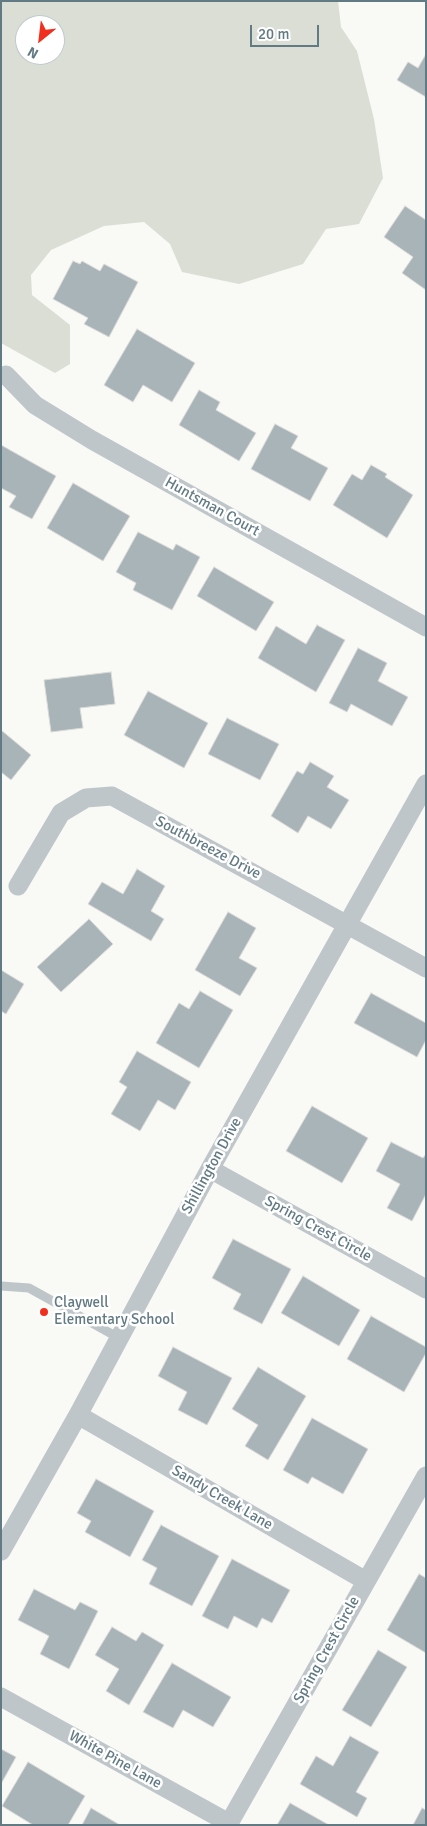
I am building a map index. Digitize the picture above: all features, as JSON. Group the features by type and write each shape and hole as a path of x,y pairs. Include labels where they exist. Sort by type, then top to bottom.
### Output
{"street":[{"name":"Huntsman Court","path":"6,375 35,405 92,440 426,626"},
{"name":"Shillington Drive","path":"1,1551 78,1415 210,1169 426,784"},
{"name":"Southbreeze Drive","path":"18,886 61,813 86,798 112,796 426,968"},
{"name":"Spring Crest Circle","path":"210,1169 426,1289"},
{"name":"Sandy Creek Lane","path":"78,1415 366,1581"},
{"name":"Spring Crest Circle","path":"228,1824 426,1476"},
{"name":"White Pine Lane","path":"1,1697 228,1824"}],"lane":[{"path":"1,1286 29,1288 119,1338"}],"shaded area":[{"path":"1,1 338,1 341,27 357,51 374,119 383,178 359,224 326,229 303,264 239,284 182,272 170,244 144,222 104,226 51,250 31,275 32,295 70,325 70,364 55,373 1,343"}],"building":[{"path":"426,54 426,97 397,80 408,62 418,68"},
{"path":"405,206 426,220 426,290 402,273 413,257 384,237"},
{"path":"73,261 80,264 82,261 100,271 104,264 138,282 109,337 84,324 88,318 53,299"},
{"path":"137,329 195,363 172,402 143,385 133,402 104,385"},
{"path":"199,390 220,402 216,410 256,433 239,461 179,425"},
{"path":"275,424 298,436 291,448 328,468 310,501 251,469"},
{"path":"1,445 56,476 32,519 9,507 16,496 1,488"},
{"path":"371,465 387,474 385,477 413,495 387,538 333,505 352,474 362,480"},
{"path":"73,483 130,516 103,561 47,528"},
{"path":"138,532 173,550 176,544 200,557 172,610 133,590 136,583 116,572"},
{"path":"214,567 274,602 256,631 197,596"},
{"path":"317,625 345,640 316,692 258,658 276,626 306,644"},
{"path":"358,648 387,663 378,681 408,697 392,726 351,704 347,712 329,703"},
{"path":"111,672 115,704 80,708 83,728 51,732 44,680"},
{"path":"148,691 208,723 184,768 124,735"},
{"path":"227,718 279,744 260,780 208,754"},
{"path":"1,730 31,755 11,780 1,772"},
{"path":"310,762 334,776 327,787 349,800 331,829 308,816 298,833 271,816 297,771 303,774"},
{"path":"137,869 165,886 151,911 164,919 151,941 88,904 102,882 123,894"},
{"path":"228,912 256,928 239,958 257,968 240,996 195,970"},
{"path":"89,919 113,944 61,992 37,967"},
{"path":"1,970 24,984 6,1014 1,1011"},
{"path":"200,991 233,1010 199,1068 156,1043 179,1003 189,1009"},
{"path":"371,993 426,1023 426,1040 417,1057 354,1023"},
{"path":"137,1051 191,1082 175,1110 158,1100 140,1131 111,1114 127,1087 119,1082"},
{"path":"312,1106 368,1138 342,1183 286,1151"},
{"path":"391,1142 423,1158 426,1154 426,1194 412,1221 387,1208 400,1184 376,1171"},
{"path":"233,1239 291,1269 262,1324 233,1309 241,1294 212,1278"},
{"path":"303,1276 360,1310 339,1346 281,1313"},
{"path":"371,1316 426,1347 426,1353 404,1392 347,1359"},
{"path":"173,1347 232,1378 207,1425 178,1410 187,1392 158,1376"},
{"path":"258,1367 306,1396 268,1460 245,1446 258,1425 232,1409"},
{"path":"312,1418 368,1449 343,1494 312,1477 308,1484 283,1470"},
{"path":"96,1479 154,1511 130,1557 85,1532 91,1521 77,1513"},
{"path":"161,1525 219,1556 192,1606 149,1584 157,1568 142,1560"},
{"path":"232,1559 290,1590 272,1623 262,1618 257,1628 234,1616 228,1629 202,1616"},
{"path":"419,1574 426,1578 426,1653 387,1630"},
{"path":"34,1589 75,1610 80,1602 98,1611 69,1669 40,1654 49,1636 18,1620"},
{"path":"112,1627 136,1641 142,1632 164,1645 129,1705 106,1691 119,1669 95,1655"},
{"path":"378,1650 407,1667 371,1727 342,1710"},
{"path":"172,1663 231,1697 213,1727 183,1710 173,1728 143,1712"},
{"path":"350,1736 379,1752 356,1792 367,1798 357,1817 300,1784 316,1756 333,1766"},
{"path":"1,1749 16,1757 1,1784"},
{"path":"28,1762 85,1796 68,1825 33,1825 2,1806"},
{"path":"290,1803 329,1825 277,1825"},
{"path":"91,1808 120,1825 82,1825"},
{"path":"422,1808 426,1810 426,1825 413,1825"}],"place":[{"name":"Claywell Elementary School","path":"44,1312"}]}
